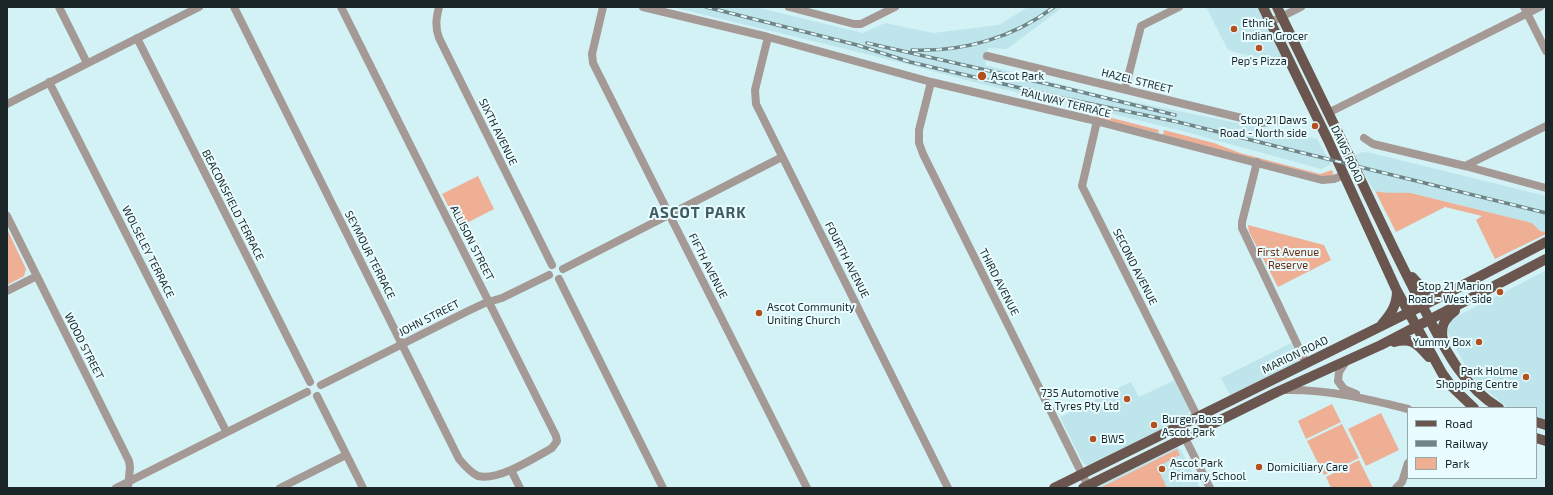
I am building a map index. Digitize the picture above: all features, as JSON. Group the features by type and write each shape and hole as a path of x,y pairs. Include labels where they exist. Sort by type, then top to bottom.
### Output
{"main road":[{"name":"DAWS ROAD","path":"1263,7 1344,175 1397,291 1442,373"},
{"name":"DAWS ROAD","path":"1277,7 1397,258 1430,320 1455,365 1476,391 1498,407"},
{"name":"MARION ROAD","path":"1054,488 1197,416 1380,327 1546,242"},
{"path":"1397,258 1425,291 1442,296"},
{"path":"1086,487 1280,390 1381,345 1546,260"},
{"path":"1532,266 1546,267"},
{"path":"1380,327 1394,308 1397,291"},
{"path":"1445,347 1441,333 1442,326 1451,314 1466,302"},
{"path":"1381,345 1404,339 1411,341 1420,348 1452,387 1473,407"}],"street":[{"path":"59,7 87,63"},
{"path":"7,104 199,7"},
{"name":"SEYMOUR TERRACE","path":"234,7 456,453 463,464 479,476 500,475 511,470"},
{"name":"ALLISON STREET","path":"342,7 556,436 557,441 552,448 511,470"},
{"name":"SIXTH AVENUE","path":"439,7 435,20 439,38 552,265"},
{"name":"FIFTH AVENUE","path":"603,7 592,54 593,63 807,488"},
{"name":"RAILWAY TERRACE","path":"643,7 768,37 931,82 1097,121 1322,180 1334,179 1344,175"},
{"path":"789,7 854,24 861,24 895,7"},
{"path":"1125,89 1141,26 1179,7"},
{"path":"1271,22 1301,7"},
{"path":"1328,113 1526,10 1540,7"},
{"path":"1526,10 1546,51"},
{"name":"FOURTH AVENUE","path":"768,37 755,90 756,104 948,488"},
{"name":"BEACONSFIELD TERRACE","path":"137,38 310,382"},
{"name":"HAZEL STREET","path":"987,56 1262,123 1281,120"},
{"name":"WOLSELEY TERRACE","path":"50,82 226,432"},
{"name":"THIRD AVENUE","path":"931,82 919,130 919,143 923,154 1083,474 1086,487"},
{"name":"SECOND AVENUE","path":"1097,121 1082,186 1197,416"},
{"path":"1465,166 1546,126"},
{"path":"1364,138 1373,144 1465,166 1546,188"},
{"path":"563,269 782,157"},
{"path":"1257,162 1242,222 1242,228 1306,363"},
{"name":"WOOD STREET","path":"7,216 127,456 130,467 128,485"},
{"path":"559,279 554,279 549,275 548,269 552,265 558,264 563,269"},
{"path":"559,279 563,274 563,269"},
{"name":"JOHN STREET","path":"321,385 468,311 485,303 502,298 549,275"},
{"path":"7,291 37,276"},
{"path":"559,279 663,488"},
{"path":"1348,360 1339,372 1338,382 1344,389 1370,399"},
{"path":"310,382 317,382 321,385 321,391 317,396 312,396 307,392 306,386 310,382"},
{"path":"1280,390 1311,390 1370,399 1407,409"},
{"path":"116,488 128,485 226,432 307,392"},
{"path":"317,396 363,488"},
{"path":"1179,426 1210,488"},
{"path":"280,488 346,455"},
{"path":"1407,465 1399,485 1409,488"},
{"path":"511,470 520,488"}],"shaded area":[{"path":"672,7 755,7 863,33 885,23 933,33 999,25 1028,7 1063,7 1007,49 988,48 985,65 1109,97 1317,139 1331,164 1321,169 1186,132 989,86 891,60"},
{"path":"1206,7 1259,7 1288,67 1228,50"},
{"path":"1362,152 1546,196 1546,232 1540,231 1532,223 1411,193 1383,193 1373,190 1355,155"},
{"path":"1545,271 1546,272 1546,421 1537,418 1537,407 1507,407 1472,378 1447,331 1452,319"},
{"path":"1293,342 1300,356 1297,363 1230,395 1221,378"},
{"path":"1175,380 1190,411 1186,419 1089,467 1083,463 1060,417 1131,382 1139,397"},
{"name":"Ascot Park Primary School","path":"1177,447 1181,450 1200,488 1094,488"}],"green space":[{"path":"1096,114 1159,130 1158,133 1095,118"},
{"path":"1164,130 1214,143 1240,153 1320,174 1332,170 1334,175 1325,177 1163,135"},
{"path":"478,176 494,209 459,227 442,194"},
{"path":"1375,191 1388,193 1411,193 1532,223 1540,231 1546,232 1546,234 1495,259 1476,220 1482,216 1445,207 1396,232"},
{"name":"First Avenue Reserve","path":"1248,225 1324,245 1331,260 1278,287 1249,232"},
{"path":"7,229 26,269 24,276 7,285"},
{"path":"1332,404 1341,422 1306,439 1298,421"},
{"path":"1381,413 1399,450 1366,466 1348,429"},
{"path":"1342,424 1359,458 1324,475 1307,441"},
{"path":"1177,449 1180,455 1157,467 1167,488 1100,488"},
{"path":"1359,460 1373,488 1331,488 1326,477"}],"railway":[{"path":"706,7 857,45 910,62 1063,98 1178,122 1546,213"},
{"path":"912,50 950,48 987,41 1022,27 1054,7"},
{"path":"867,43 1065,88 1175,115"}],"place":[{"name":"Ethnic Indian Grocer","path":"1234,29"},
{"name":"Pep's Pizza","path":"1259,48"},
{"name":"Ascot Park","path":"982,76"},
{"name":"Stop 21 Daws Road - North side","path":"1315,126"},
{"name":"Stop 21 Marion Road - West side","path":"1500,292"},
{"name":"Ascot Community Uniting Church","path":"759,313"},
{"name":"Yummy Box","path":"1479,342"},
{"name":"Park Holme Shopping Centre","path":"1526,377"},
{"name":"735 Automotive & Tyres Pty Ltd","path":"1127,399"},
{"name":"Burger Boss Ascot Park","path":"1154,425"},
{"name":"BWS","path":"1093,439"},
{"name":"Domiciliary Care","path":"1259,467"},
{"name":"Ascot Park Primary School","path":"1162,469"}],"district":[{"name":"ASCOT PARK","path":"698,213"}]}
